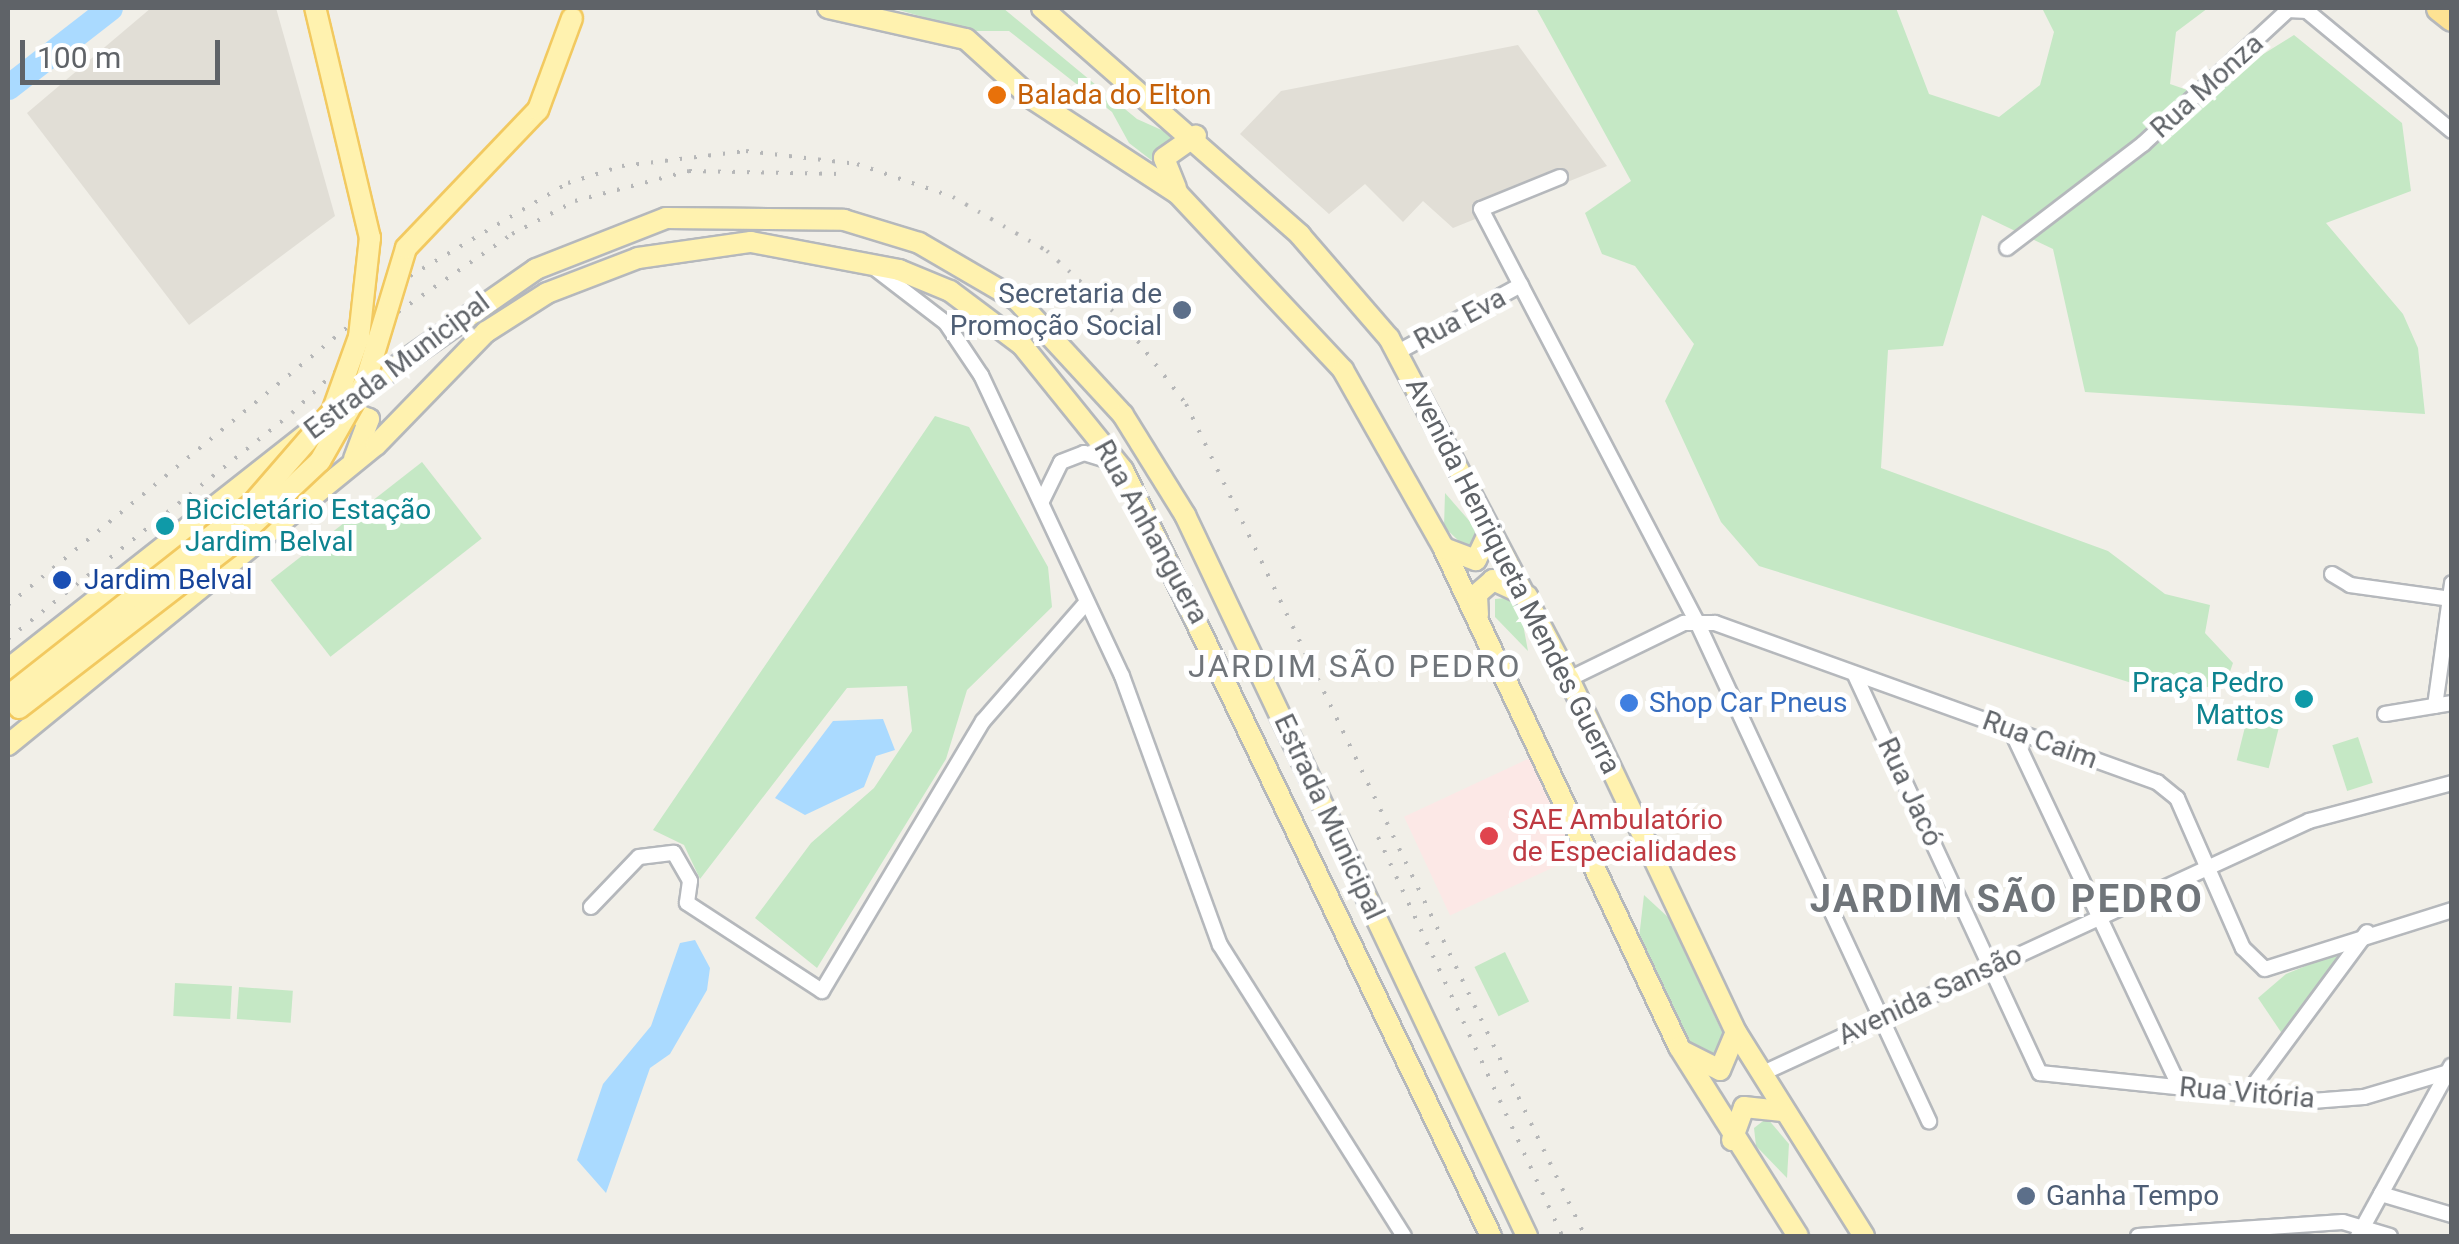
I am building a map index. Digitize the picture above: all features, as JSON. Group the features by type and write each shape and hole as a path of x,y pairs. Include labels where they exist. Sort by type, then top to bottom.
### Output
{"highway":[{"path":"2439,8 2452,18"}],"main road":[{"path":"11,707 253,503 332,412 359,337 370,238 315,8"},
{"path":"828,8 858,9 966,38 1030,97 1178,194 1343,370 1442,547 1679,1048 1732,1140 1798,1236"},
{"name":"Avenida Henriqueta Mendes Guerra","path":"1042,8 1196,136 1344,281 1398,352 1569,678 1736,1032 1864,1236"},
{"path":"11,707 232,544 320,461 366,380 406,248 538,110 574,12"},
{"path":"1178,194 1164,158 1196,136"},
{"name":"Estrada Municipal","path":"8,669 445,324 536,269 666,218 844,220 919,243 988,280 1084,366 1186,516 1527,1236"},
{"name":"Rua Anhanguera","path":"8,745 347,468 500,321 608,266 751,242 862,260 950,291 1001,327 1049,371 1123,470 1492,1236"},
{"path":"340,408 369,419 347,468"},
{"path":"1442,547 1472,561 1490,530"},
{"path":"1478,621 1477,594 1488,582 1510,583 1528,597"},
{"path":"1679,1048 1720,1070 1736,1032"},
{"path":"1732,1140 1744,1107 1783,1111"}],"street":[{"name":"Rua Monza","path":"2008,248 2143,144 2288,10 2306,11 2452,131"},
{"path":"1560,178 1481,209 1696,620 1928,1121"},
{"path":"862,260 958,338 1042,502 1144,730 1228,962 1404,1236"},
{"name":"Rua Eva","path":"1398,352 1522,285"},
{"path":"1042,502 1048,476 1071,456 1094,454 1123,470"},
{"path":"2332,574 2350,585 2448,599"},
{"path":"2435,706 2452,583"},
{"path":"591,907 640,857 674,853 690,881 687,903 822,990 983,721 1085,604"},
{"path":"1569,678 1696,620"},
{"name":"Rua Caim","path":"1696,620 2164,785 2210,870 2250,958 2265,969 2368,931"},
{"name":"Rua Jacó","path":"1855,675 2040,1073"},
{"path":"2386,714 2452,703"},
{"path":"2010,728 2179,1086"},
{"name":"Avenida Sansão","path":"1761,1074 2328,813 2452,783"},
{"path":"2251,1089 2368,931 2452,910"},
{"path":"2361,1230 2450,1069"},
{"name":"Rua Vitória","path":"2040,1073 2251,1089 2312,1100 2364,1098 2450,1069"},
{"path":"2380,1194 2452,1215"},
{"path":"2138,1236 2361,1230 2390,1236"}],"shaded area":[{"path":"151,8 276,8 335,216 189,325 27,113"},
{"path":"1518,45 1607,166 1453,228 1423,201 1403,222 1365,184 1329,214 1240,134 1281,91"},
{"name":"SAE Ambulatório de Especialidades","path":"1530,758 1576,857 1450,916 1404,817"}],"green space":[{"path":"892,8 1003,8 1137,119 1175,136 1155,163 1129,143 1112,112 1009,31 971,31"},
{"path":"1536,8 1896,8 1929,94 1999,117 2040,85 2054,32 2042,8 2208,8 2176,32 2170,84 2199,94 2294,35 2402,123 2411,191 2326,223 2403,314 2418,348 2425,414 2085,392 2053,249 1982,215 1943,346 1888,350 1881,468 2108,551 2165,594 2210,605 2205,633 2233,663 2225,686 2154,690 1759,566 1721,522 1665,401 1694,344 1635,266 1602,254 1585,213 1631,181"},
{"path":"935,416 969,427 1048,567 1052,607 967,690 946,759 817,968 755,918 811,843 874,788 912,731 907,686 847,688 700,879 684,845 653,830"},
{"path":"422,462 482,538 330,657 271,580"},
{"path":"1445,493 1479,532 1475,556 1444,527"},
{"path":"1505,598 1520,608 1528,651 1495,617 1495,599"},
{"path":"2250,707 2282,715 2269,768 2237,760"},
{"path":"2358,737 2373,783 2347,791 2332,745"},
{"path":"1644,895 1669,918 1723,1034 1713,1056 1692,1047 1639,938"},
{"path":"2347,949 2287,1041 2258,998 2286,974"},
{"path":"1505,952 1529,1001 1499,1016 1474,967"},
{"path":"175,983 232,986 230,1019 173,1016"},
{"path":"239,987 293,991 291,1023 237,1019"},
{"path":"1767,1118 1789,1144 1787,1178 1756,1146 1754,1128"}],"water":[{"path":"883,719 895,750 876,756 864,787 805,815 775,798 833,721"},
{"path":"695,940 710,968 707,990 670,1054 650,1068 606,1193 577,1160 603,1084 651,1026 680,943"}],"waterway":[{"path":"8,87 110,8"}],"railway":[{"path":"8,605 410,276 568,183 622,166 746,151 857,164 953,197 1047,251 1120,318 1186,404 1585,1236"},
{"path":"8,639 292,413 398,312 512,234 575,201 689,171 841,174"},
{"path":"1378,837 1562,1236"}],"place":[{"name":"Balada do Elton","path":"997,95"},
{"name":"Secretaria de Promoção Social","path":"1182,310"},
{"name":"Bicicletário Estação Jardim Belval","path":"165,526"},
{"name":"Jardim Belval","path":"62,580"},
{"name":"Praça Pedro Mattos","path":"2304,699"},
{"name":"Shop Car Pneus","path":"1629,703"},
{"name":"SAE Ambulatório de Especialidades","path":"1489,836"},
{"name":"Ganha Tempo","path":"2026,1196"}],"district":[{"name":"JARDIM SÃO PEDRO","path":"1355,666"},
{"name":"JARDIM SÃO PEDRO","path":"2007,900"}]}
